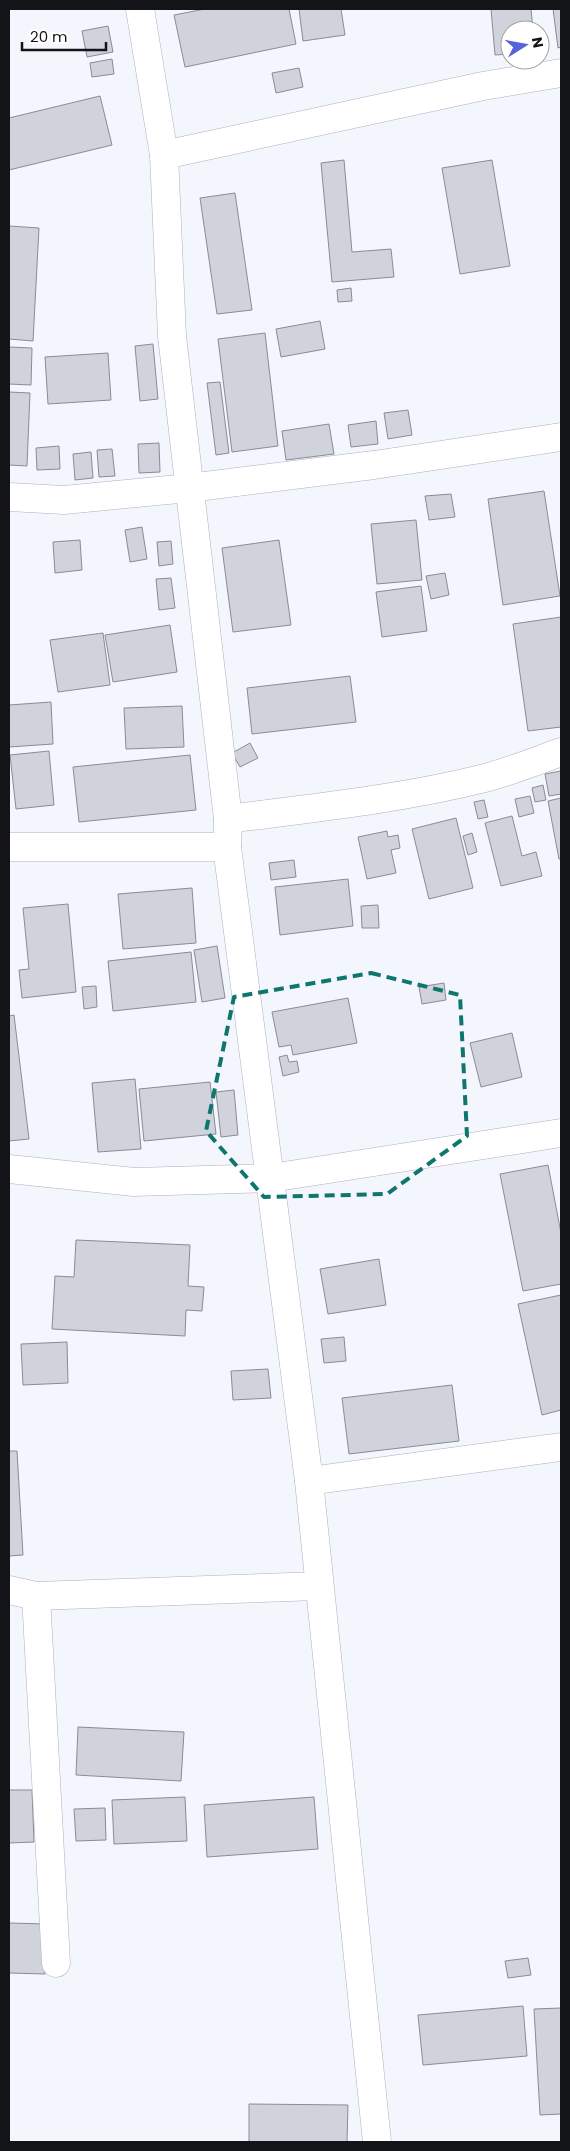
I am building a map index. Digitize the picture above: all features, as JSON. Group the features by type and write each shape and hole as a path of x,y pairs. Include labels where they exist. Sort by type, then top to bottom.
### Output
{"street":[{"path":"140,9 164,155 172,336 228,819 227,847 309,1481 318,1586 377,2142"},
{"path":"164,155 483,86 561,73"},
{"path":"9,497 64,500 189,488 374,465 561,437"},
{"path":"228,819 353,804 427,791 487,778 561,752"},
{"path":"9,847 227,847"},
{"path":"9,1169 134,1182 271,1178 561,1133"},
{"path":"309,1481 561,1447"},
{"path":"9,1590 36,1596 318,1586"},
{"path":"36,1596 56,1963"}],"highlighted area":[{"path":"371,973 460,995 467,1136 387,1194 264,1197 206,1131 234,997"}],"building":[{"path":"205,9 289,9 296,44 185,67 174,15"},
{"path":"299,9 341,9 345,35 303,41"},
{"path":"491,9 531,9 532,20 500,20 500,55 495,55"},
{"path":"553,9 561,9 561,47 558,48"},
{"path":"108,26 113,52 87,57 82,31"},
{"path":"112,59 114,74 92,77 90,63"},
{"path":"299,68 303,87 276,93 272,73"},
{"path":"100,96 112,145 9,170 9,118"},
{"path":"344,160 352,252 391,249 394,277 332,282 321,163"},
{"path":"492,160 510,266 460,274 442,168"},
{"path":"235,193 252,310 217,314 200,198"},
{"path":"9,226 39,228 33,341 9,339"},
{"path":"351,288 352,301 338,302 337,290"},
{"path":"320,321 325,349 281,357 276,329"},
{"path":"265,333 278,446 232,452 218,339"},
{"path":"153,344 158,399 140,401 135,346"},
{"path":"9,347 32,348 31,385 9,384"},
{"path":"108,353 111,400 48,404 45,357"},
{"path":"220,382 229,453 216,455 207,383"},
{"path":"9,392 30,393 27,466 9,465"},
{"path":"408,410 412,435 388,439 384,413"},
{"path":"376,421 378,444 351,447 348,425"},
{"path":"329,424 334,454 286,460 282,431"},
{"path":"159,443 160,472 139,473 138,444"},
{"path":"59,446 60,469 37,470 36,448"},
{"path":"112,449 115,476 99,477 97,450"},
{"path":"91,452 93,478 75,480 73,454"},
{"path":"544,491 560,596 503,605 488,499"},
{"path":"451,494 455,517 429,520 425,496"},
{"path":"416,520 422,580 377,584 371,524"},
{"path":"142,527 147,559 130,562 125,530"},
{"path":"80,540 82,570 55,573 53,542"},
{"path":"279,540 291,625 233,632 222,548"},
{"path":"171,541 173,564 159,566 157,542"},
{"path":"445,573 449,595 431,599 426,576"},
{"path":"171,578 175,608 159,610 156,579"},
{"path":"421,586 427,631 382,637 376,592"},
{"path":"561,617 561,727 528,731 513,624"},
{"path":"170,625 177,672 113,682 105,635"},
{"path":"103,633 110,685 58,692 50,640"},
{"path":"350,676 356,722 252,734 247,688"},
{"path":"51,702 53,744 9,747 9,705"},
{"path":"182,706 184,747 126,749 124,708"},
{"path":"250,743 258,758 240,767 232,753"},
{"path":"49,751 54,805 16,809 10,755"},
{"path":"190,755 196,810 79,822 73,767"},
{"path":"561,771 561,794 549,796 545,774"},
{"path":"543,785 546,800 535,802 532,788"},
{"path":"530,796 534,813 519,817 515,799"},
{"path":"561,798 561,859 559,859 548,801"},
{"path":"484,800 488,817 478,819 474,802"},
{"path":"512,816 522,856 536,852 542,876 501,886 485,823"},
{"path":"456,818 473,888 429,899 412,829"},
{"path":"387,831 388,837 398,835 400,848 391,850 396,873 367,879 358,837"},
{"path":"472,833 477,852 468,855 463,836"},
{"path":"294,860 296,877 271,880 269,863"},
{"path":"348,879 353,926 280,935 275,887"},
{"path":"192,888 196,943 123,949 118,894"},
{"path":"68,904 76,992 22,998 19,970 29,969 23,908"},
{"path":"378,905 379,928 362,928 361,906"},
{"path":"217,946 225,998 202,1002 194,950"},
{"path":"191,952 196,1002 113,1011 108,961"},
{"path":"444,983 446,1000 422,1004 419,987"},
{"path":"96,986 97,1007 84,1009 82,987"},
{"path":"348,998 357,1043 293,1055 291,1045 279,1047 272,1012"},
{"path":"14,1015 29,1139 9,1141 9,1016"},
{"path":"512,1033 522,1077 481,1087 470,1043"},
{"path":"287,1055 289,1062 297,1061 299,1072 283,1076 279,1057"},
{"path":"135,1079 141,1149 98,1152 92,1083"},
{"path":"210,1082 216,1134 144,1141 139,1089"},
{"path":"234,1090 238,1135 221,1137 216,1092"},
{"path":"548,1165 561,1233 561,1284 523,1291 500,1174"},
{"path":"76,1240 190,1245 188,1286 204,1287 202,1311 186,1310 185,1336 52,1329 55,1276 74,1277"},
{"path":"379,1259 386,1305 328,1314 320,1269"},
{"path":"561,1295 561,1410 542,1415 518,1304"},
{"path":"344,1337 346,1361 324,1363 321,1339"},
{"path":"67,1342 68,1383 23,1385 21,1344"},
{"path":"268,1369 271,1398 233,1400 231,1371"},
{"path":"452,1385 459,1441 349,1454 342,1398"},
{"path":"9,1451 17,1451 23,1555 9,1556"},
{"path":"78,1727 184,1732 181,1781 76,1775"},
{"path":"9,1790 32,1790 34,1842 9,1843"},
{"path":"185,1797 187,1841 114,1844 112,1800"},
{"path":"314,1797 318,1849 207,1857 204,1805"},
{"path":"105,1808 106,1840 76,1841 74,1809"},
{"path":"9,1923 47,1924 45,1974 9,1973"},
{"path":"528,1958 531,1975 508,1978 505,1961"},
{"path":"523,2006 527,2056 423,2065 418,2015"},
{"path":"561,2008 561,2114 540,2115 534,2009"},
{"path":"249,2104 348,2105 347,2142 249,2142"}]}
